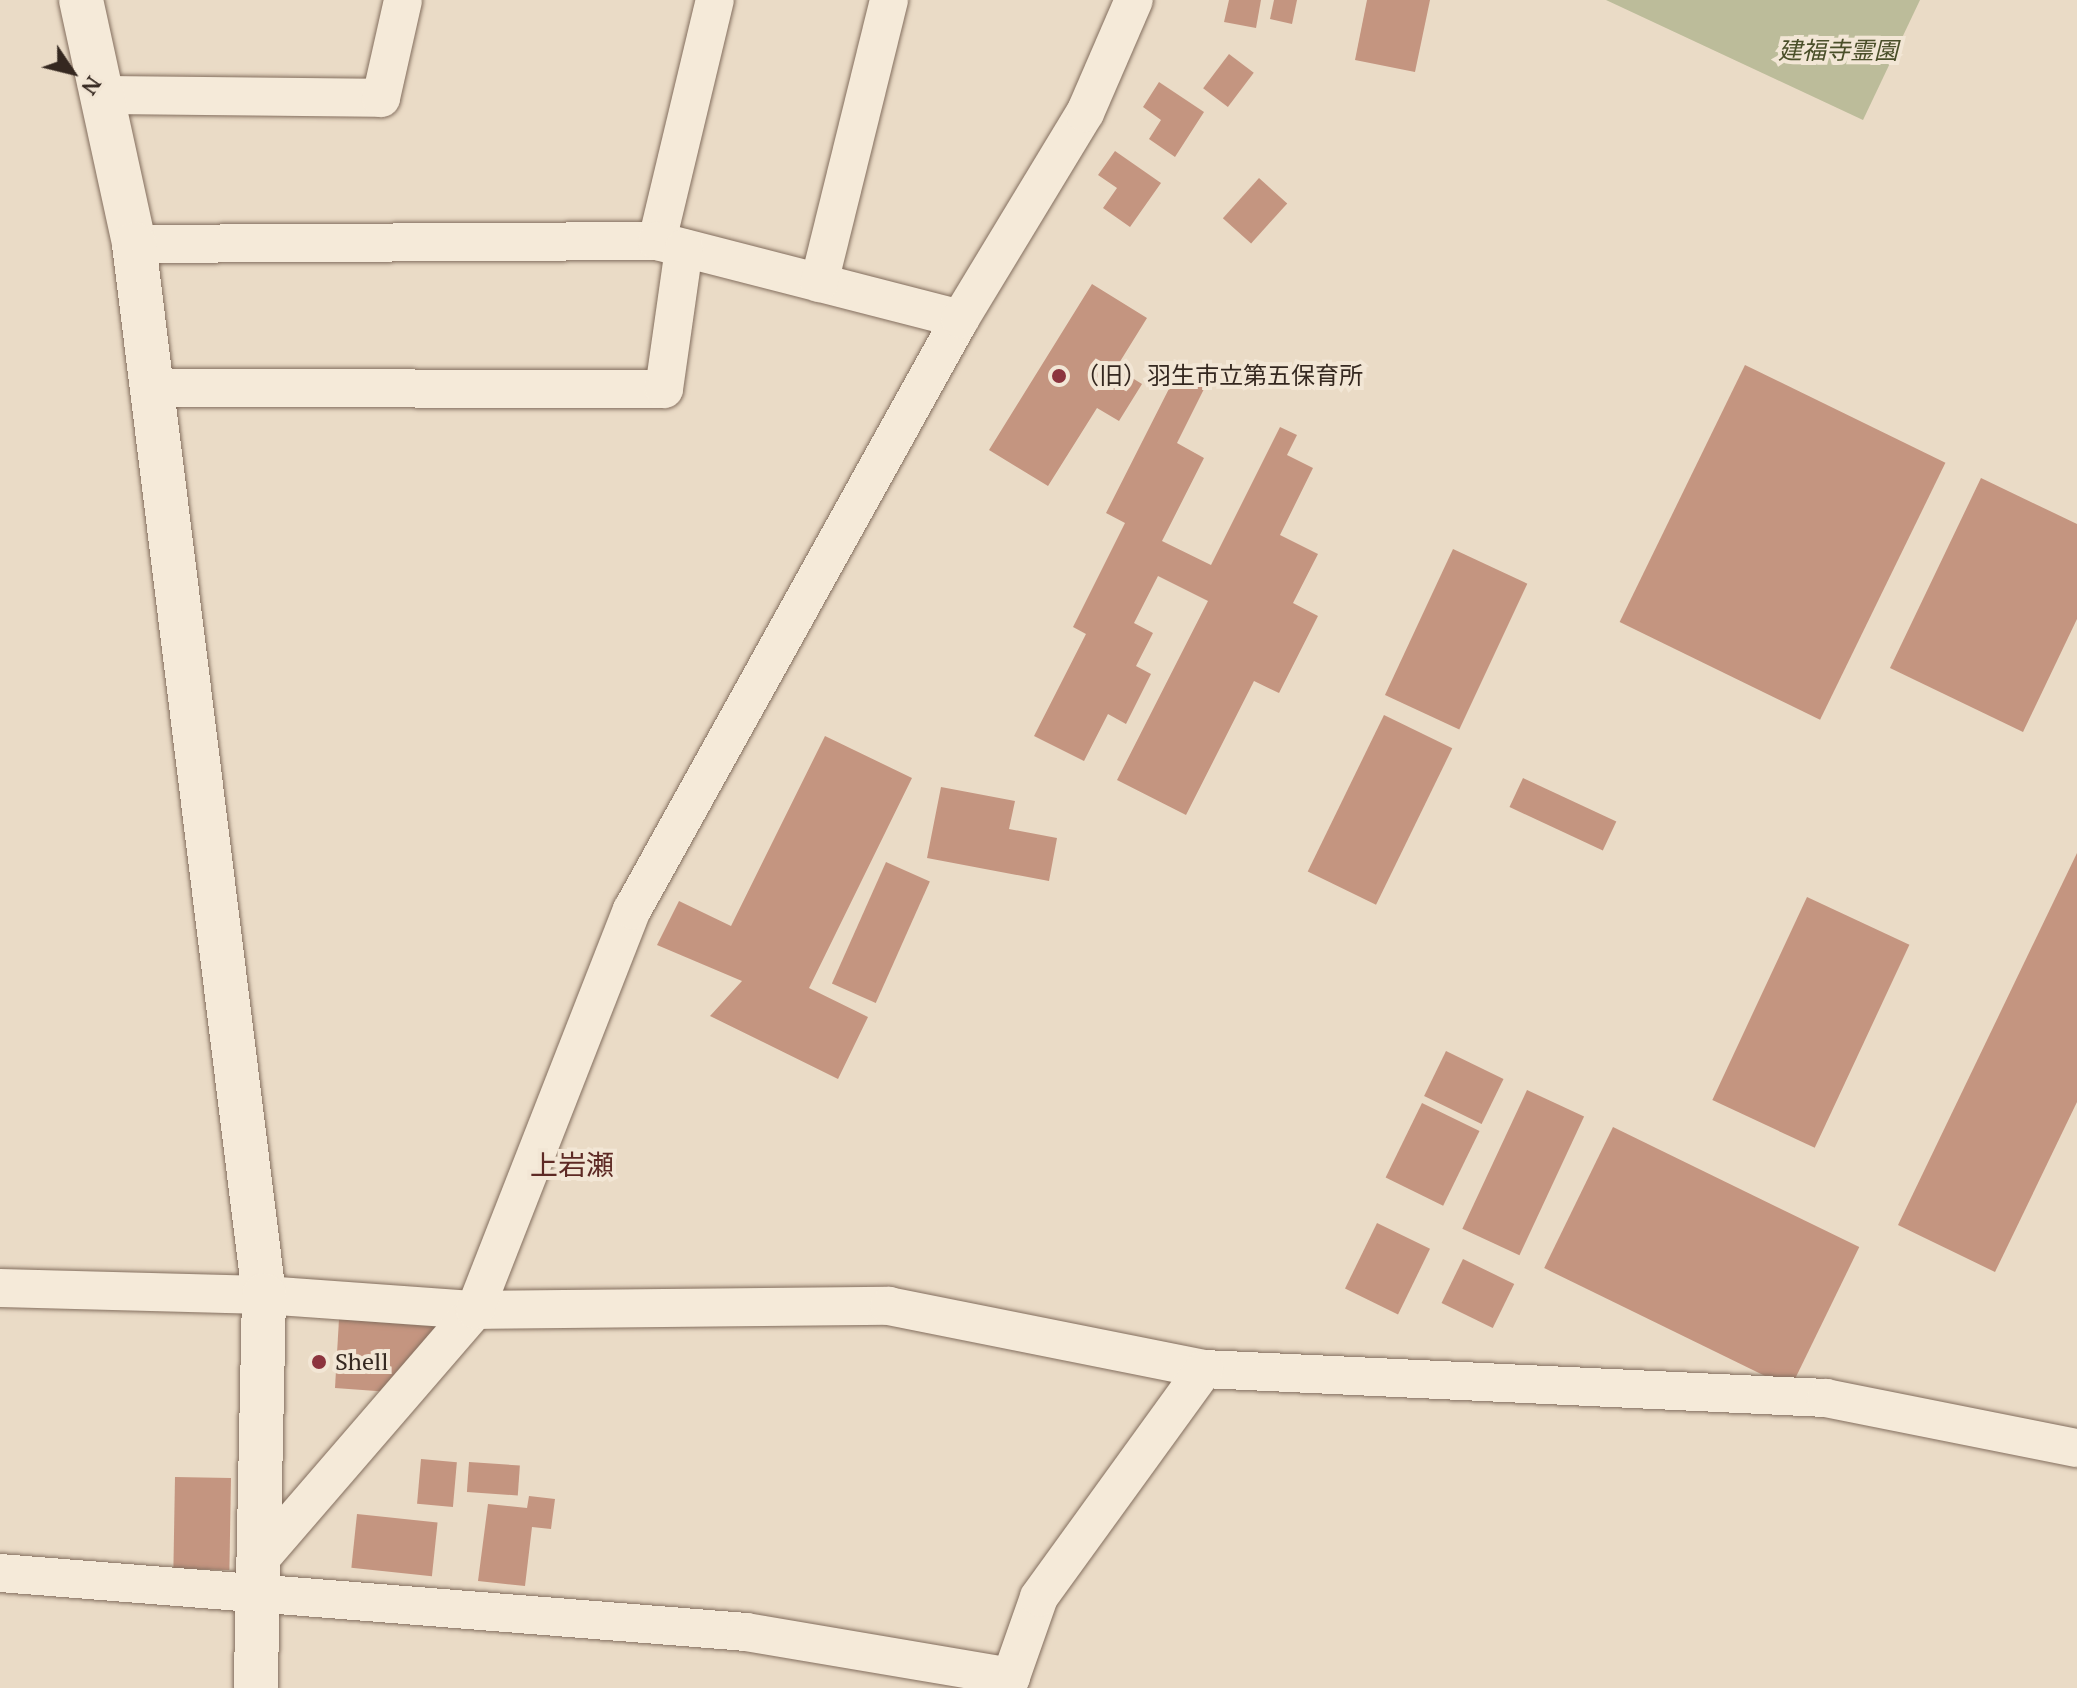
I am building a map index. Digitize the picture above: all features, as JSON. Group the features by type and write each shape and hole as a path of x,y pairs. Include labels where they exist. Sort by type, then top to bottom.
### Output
{"street":[{"path":"102,95 381,98 403,0"},
{"path":"150,388 664,389 670,244 715,0"},
{"path":"819,283 889,0"},
{"path":"260,1575 475,1310 632,910 960,319 1085,113 1134,0"},
{"path":"92,9 102,95 134,244 264,1295 256,1688"},
{"path":"134,244 670,244 960,319"},
{"path":"0,1288 264,1295 475,1310 889,1306 1204,1369 1826,1398 2077,1448"},
{"path":"0,1573 260,1575 746,1632 1009,1682 1039,1597 1204,1369"}],"green space":[{"name":"建福寺霊園","path":"1606,0 1920,0 1863,120"}],"building":[{"path":"1229,0 1261,0 1256,28 1224,22"},
{"path":"1274,0 1297,0 1292,24 1270,19"},
{"path":"1367,0 1430,0 1415,72 1355,60"},
{"path":"1229,54 1254,73 1228,107 1203,88"},
{"path":"1159,82 1204,112 1175,157 1149,139 1161,120 1143,107"},
{"path":"1115,151 1161,183 1130,227 1103,208 1117,188 1098,175"},
{"path":"1259,178 1287,203 1251,244 1223,218"},
{"path":"1092,284 1147,318 1116,368 1142,384 1119,421 1097,408 1048,486 989,450"},
{"path":"1745,365 1945,463 1820,720 1620,622"},
{"path":"1179,369 1207,383 1177,443 1204,458 1162,541 1211,565 1280,427 1297,435 1287,455 1313,468 1280,535 1318,554 1293,603 1318,616 1279,693 1254,681 1186,815 1117,780 1208,601 1158,576 1134,623 1153,633 1136,666 1151,674 1126,724 1108,714 1084,761 1034,736 1086,634 1073,627 1125,523 1106,513"},
{"path":"1981,478 2077,524 2077,619 2023,732 1890,668"},
{"path":"1453,549 1527,584 1459,730 1385,695"},
{"path":"1384,715 1452,748 1376,905 1308,871"},
{"path":"825,736 912,778 809,988 868,1017 838,1079 710,1016 742,981 657,945 679,901 731,926"},
{"path":"1523,778 1616,822 1603,851 1509,807"},
{"path":"941,787 1015,801 1009,829 1057,838 1049,881 927,858"},
{"path":"2077,853 2077,1102 1995,1272 1898,1225"},
{"path":"886,862 930,882 876,1003 832,984"},
{"path":"1807,897 1909,945 1815,1148 1712,1100"},
{"path":"1446,1051 1504,1079 1482,1124 1424,1096"},
{"path":"1527,1090 1584,1117 1519,1255 1462,1229"},
{"path":"1422,1103 1480,1131 1443,1206 1386,1178"},
{"path":"1613,1127 1859,1247 1790,1388 1544,1268"},
{"path":"1377,1223 1430,1249 1398,1314 1345,1289"},
{"path":"1463,1259 1514,1284 1493,1328 1442,1303"},
{"path":"339,1319 440,1327 390,1392 335,1388"},
{"path":"421,1459 457,1462 453,1507 417,1504"},
{"path":"469,1462 520,1466 518,1495 467,1492"},
{"path":"175,1477 231,1478 229,1570 173,1569"},
{"path":"529,1496 555,1499 551,1529 532,1527 525,1586 478,1581 488,1504 527,1508"},
{"path":"357,1514 438,1522 432,1576 351,1568"}],"place":[{"name":"（旧）羽生市立第五保育所","path":"1059,376"},
{"name":"Shell","path":"319,1362"}],"district":[{"name":"上岩瀬","path":"572,1165"}]}
